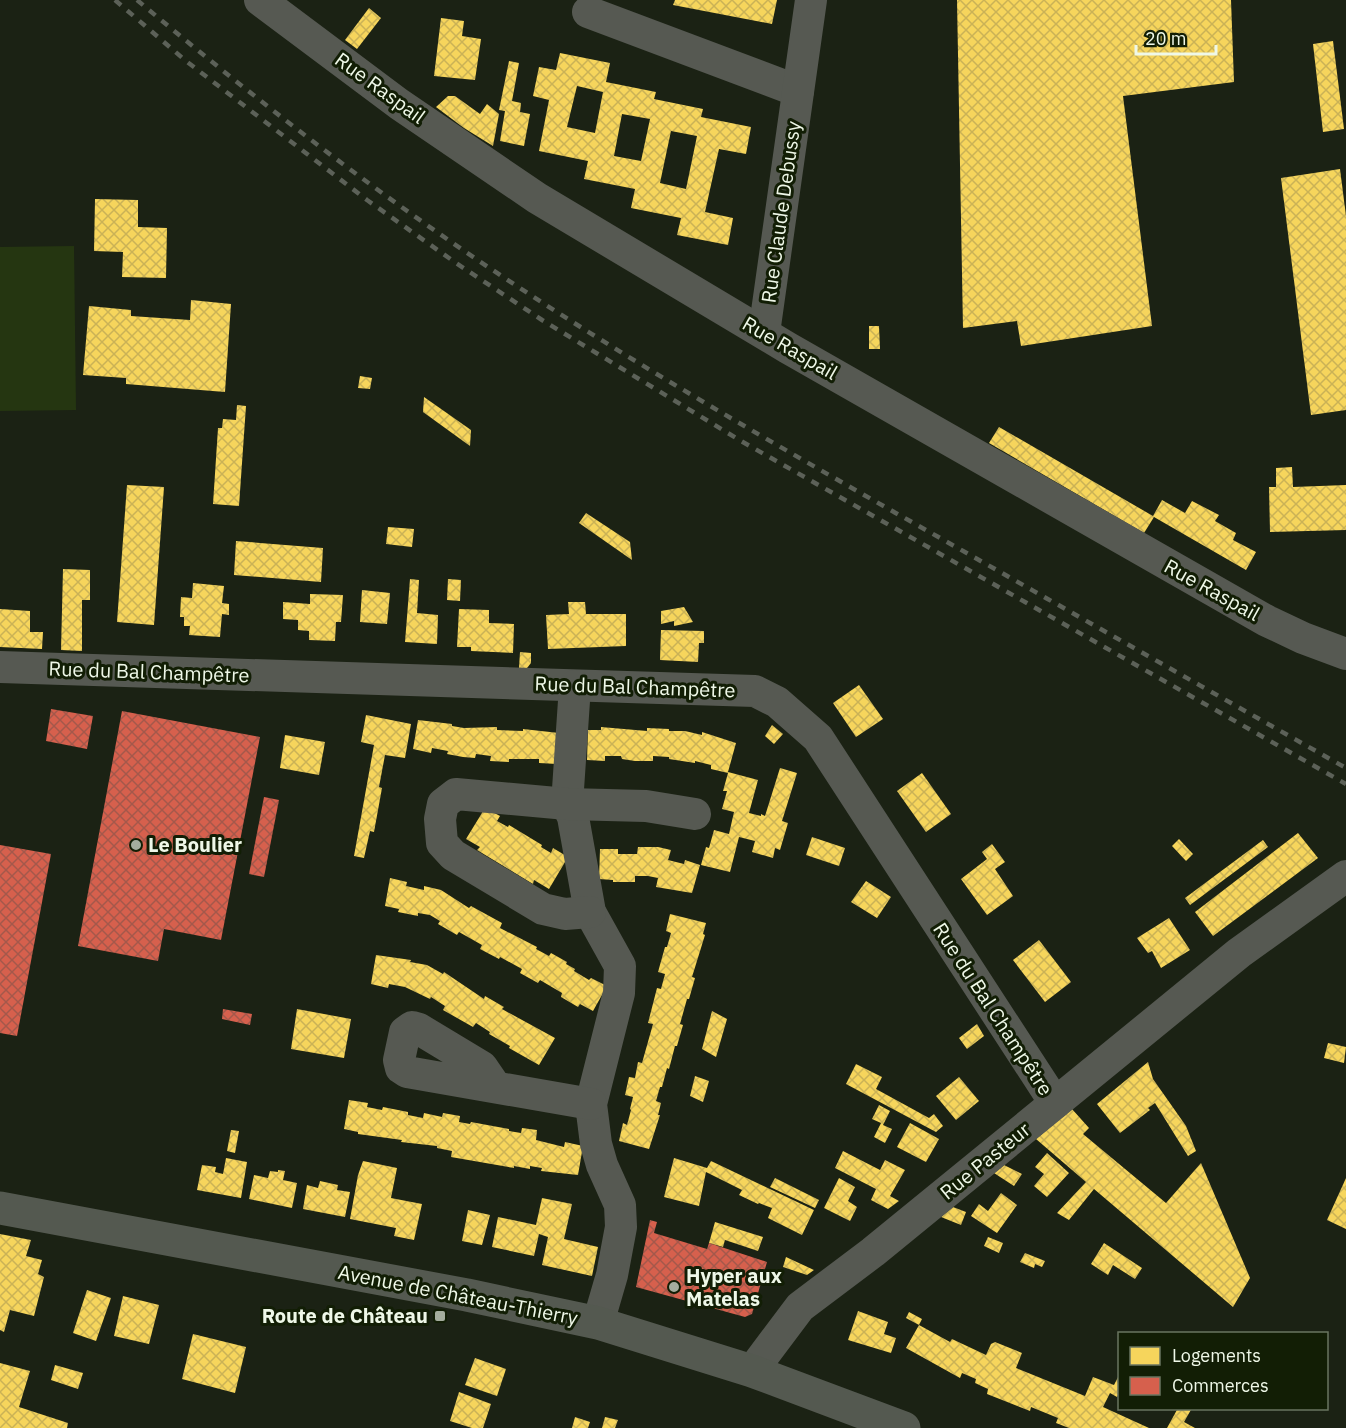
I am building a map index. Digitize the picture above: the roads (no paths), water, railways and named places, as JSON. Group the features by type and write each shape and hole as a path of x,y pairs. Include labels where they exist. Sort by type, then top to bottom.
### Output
{"main road":[{"name":"Avenue de Château-Thierry","path":"0,1208 467,1295 598,1323 752,1371 904,1428"}],"street":[{"name":"Rue Raspail","path":"260,0 399,104 537,198 764,333 1267,621 1303,638 1346,654"},
{"name":"Rue Claude Debussy","path":"764,333 812,0"},
{"path":"588,12 798,91"},
{"name":"Rue du Bal Champêtre","path":"0,667 755,691 777,702 818,738 1055,1103"},
{"path":"575,686 567,804 573,817 590,912 620,966 619,993 591,1104 596,1144 602,1165 620,1205 621,1227 612,1275 598,1323"},
{"path":"590,912 565,914 543,909 453,855 442,843 440,819 442,804 456,794 567,804 646,806 695,814"},
{"name":"Rue Pasteur","path":"752,1371 800,1307 873,1252 1239,953 1346,876"},
{"path":"495,1086 591,1104"}],"railway":[{"path":"115,0 186,61 367,200 542,320 741,441 1346,784"},
{"path":"137,0 256,97 379,191 568,319 676,386 785,449 1346,768"}],"place":[{"name":"Le Boulier","path":"136,845"},
{"name":"Hyper aux Matelas","path":"674,1287"},
{"name":"Route de Château","path":"440,1316"}]}
